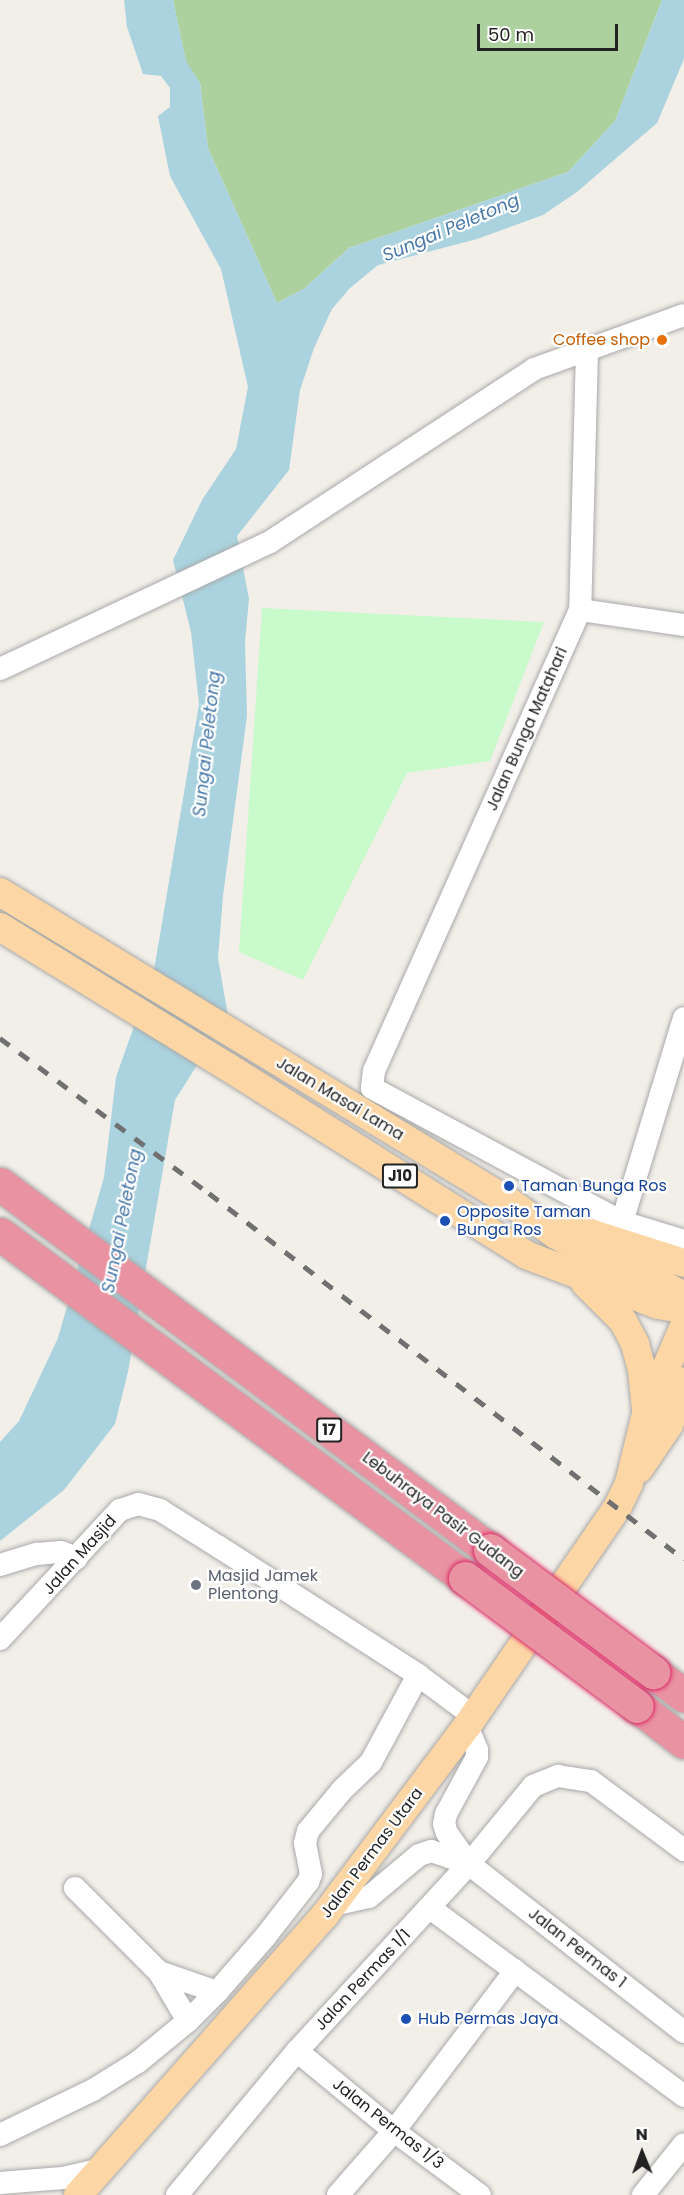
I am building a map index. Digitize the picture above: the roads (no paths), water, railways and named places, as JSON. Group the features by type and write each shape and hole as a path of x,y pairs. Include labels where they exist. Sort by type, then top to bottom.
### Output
{"highway":[{"name":"Lebuhraya Pasir Gudang","path":"0,1184 684,1695"},
{"name":"17","path":"0,1234 684,1742"}],"main road":[{"name":"Jalan Masai Lama","path":"0,892 508,1201 556,1235 609,1264 664,1285 684,1296"},
{"name":"Jalan Masai Lama","path":"0,927 228,1067 526,1255 658,1305 684,1309"},
{"path":"508,1201 567,1226 684,1263"},
{"path":"578,1276 623,1321 635,1344 642,1371 646,1414"},
{"name":"Jalan Permas Utara","path":"629,1483 646,1414 684,1326"},
{"name":"Jalan Permas Utara","path":"78,2195 333,1905 470,1721 618,1506 629,1483 658,1444 683,1389"}],"street":[{"path":"0,669 270,542 534,369 684,315"},
{"name":"Jalan Bunga Matahari","path":"587,350 580,610 374,1071 372,1088 622,1222"},
{"path":"580,610 684,625"},
{"path":"684,1018 622,1222 684,1240"},
{"name":"Jalan Masjid","path":"0,1639 120,1510 138,1504 160,1510 418,1676 470,1721"},
{"path":"0,1565 37,1554 61,1552 77,1558"},
{"path":"0,2135 93,2090 138,2062 188,2021 217,1992 265,1937 308,1882 311,1874 306,1853 308,1831 342,1790 371,1762 418,1676"},
{"name":"Jalan Permas 1","path":"470,1721 477,1757 446,1814 444,1824 447,1833 469,1864 684,2032"},
{"name":"Jalan Permas 1/1","path":"177,2195 297,2051 430,1908 533,1786 558,1776 591,1781 684,1850"},
{"name":"Jalan Permas 1","path":"333,1905 369,1897 419,1855 431,1851 469,1864"},
{"path":"75,1888 159,1972 188,2021"},
{"path":"430,1908 684,2096"},
{"path":"338,2195 394,2131 515,1971"},
{"path":"159,1972 217,1992"},
{"name":"Jalan Permas 1/3","path":"297,2051 394,2131 480,2195"},
{"path":"643,2195 684,2144"},
{"path":"0,2183 63,2178 99,2170"},
{"path":"0,2190 38,2195"}],"water":[{"name":"Sungai Peletong","path":"124,0 173,0 186,61 200,83 208,148 277,303 305,288 349,248 568,172 615,121 662,0 684,0 684,59 657,123 577,192 543,215 477,239 378,265 349,289 332,309 314,348 300,390 289,470 237,536 249,599 245,642 247,716 223,896 218,958 228,1016 175,1100 128,1372 115,1424 64,1490 0,1541 0,1442 19,1421 58,1338 104,1177 116,1077 154,970 199,704 191,632 173,560 202,500 236,449 248,387 221,269 170,176 158,116 170,107 170,88 161,76 143,74 127,27"}],"railway":[{"path":"0,1038 209,1193 684,1559"}],"place":[{"name":"Coffee shop","path":"662,340"},
{"name":"Taman Bunga Ros","path":"509,1186"},
{"name":"Opposite Taman Bunga Ros","path":"445,1221"},
{"name":"Masjid Jamek Plentong","path":"196,1585"},
{"name":"Hub Permas Jaya","path":"406,2019"}]}
